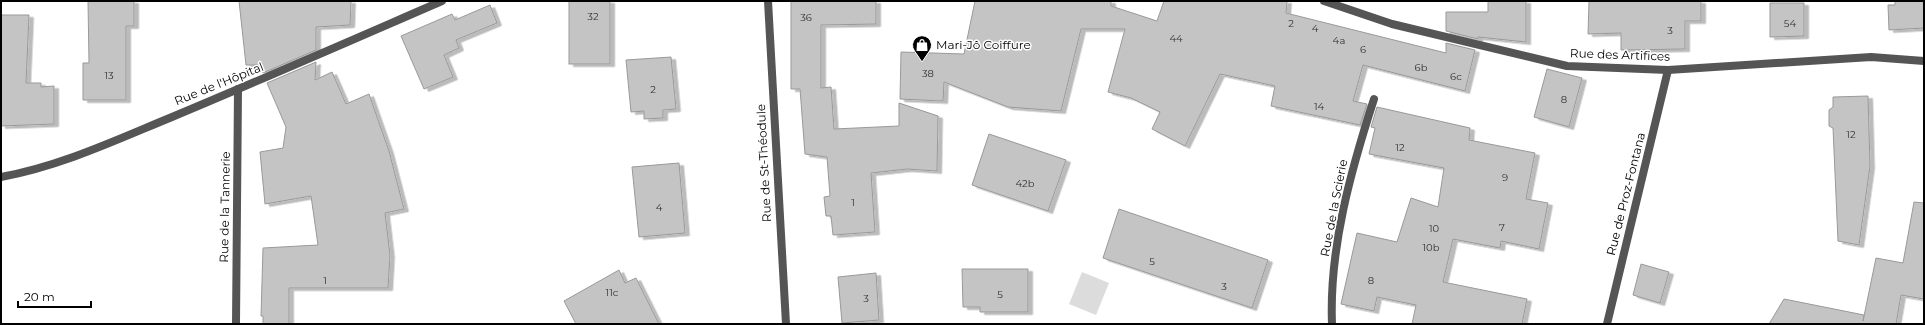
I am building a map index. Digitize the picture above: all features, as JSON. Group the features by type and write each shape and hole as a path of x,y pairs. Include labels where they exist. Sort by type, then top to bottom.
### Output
{"street":[{"name":"Rue de l'Hôpital","path":"1,177 60,162 238,89 442,1"},
{"name":"Rue de St-Théodule","path":"768,1 786,324"},
{"name":"Rue des Artifices","path":"1324,1 1392,24 1567,66 1668,70 1871,57 1924,61"},
{"name":"Rue de Proz-Fontana","path":"1607,324 1668,70"},
{"name":"Rue de la Tannerie","path":"236,324 238,89"},
{"name":"Rue de la Scierie","path":"1332,324 1331,293 1342,218 1359,146 1374,99"}],"shaded area":[{"path":"1082,272 1109,283 1096,315 1069,304"}],"building":[{"path":"88,1 134,1 134,26 126,26 126,100 83,100 83,63 89,63"},
{"path":"239,1 351,1 350,25 316,27 316,50 263,73 259,65 246,65"},
{"path":"569,1 610,1 610,64 569,64"},
{"path":"791,1 876,1 876,24 821,25 821,88 831,87 834,129 899,126 899,103 938,116 937,171 907,169 871,173 875,232 833,235 831,216 826,216 824,197 830,196 827,157 805,154 800,89 791,89"},
{"path":"975,1 1111,1 1111,6 1157,21 1164,1 1287,1 1286,13 1446,53 1446,43 1475,50 1465,91 1363,65 1353,101 1367,104 1360,125 1271,106 1275,86 1220,74 1185,146 1152,129 1160,112 1131,98 1108,92 1125,29 1081,29 1061,111 1008,107 944,82 943,101 900,99 901,52 964,54"},
{"path":"1488,1 1526,1 1526,42 1478,37 1478,39 1446,31 1446,12 1488,12"},
{"path":"1589,1 1701,1 1701,21 1685,21 1685,49 1621,50 1621,33 1588,34"},
{"path":"1895,1 1924,1 1924,28 1889,30 1888,5 1895,5"},
{"path":"1770,3 1804,3 1804,36 1770,37"},
{"path":"490,5 497,23 456,40 459,48 444,55 453,77 424,89 401,36 452,14 455,20"},
{"path":"1,15 29,15 26,83 41,83 41,87 54,86 54,124 1,126"},
{"path":"671,57 676,109 663,110 663,118 644,119 644,111 631,112 626,60"},
{"path":"316,62 315,80 332,72 346,104 369,94 389,151 404,209 385,213 390,255 388,288 289,288 289,324 263,324 263,316 261,316 263,248 318,245 311,196 265,204 260,152 283,148 286,127 267,83"},
{"path":"1547,69 1582,78 1569,127 1534,117"},
{"path":"1868,96 1870,166 1859,245 1838,241 1833,128 1829,126 1829,110 1833,107 1833,97"},
{"path":"1377,107 1470,128 1469,140 1535,153 1526,199 1548,203 1539,249 1501,241 1500,248 1453,239 1443,282 1527,299 1522,324 1412,324 1416,305 1377,297 1374,311 1341,304 1357,233 1397,242 1411,198 1438,207 1444,168 1369,154 1375,128 1371,127"},
{"path":"989,134 1066,160 1048,211 972,185"},
{"path":"679,163 685,233 639,237 632,167"},
{"path":"1914,202 1924,203 1924,299 1901,295 1896,324 1769,324 1784,299 1864,315 1863,321 1876,258 1903,263"},
{"path":"1119,209 1268,260 1252,308 1103,258"},
{"path":"1641,264 1669,272 1660,303 1633,295"},
{"path":"962,269 1028,269 1028,312 980,312 980,307 963,307"},
{"path":"619,270 625,283 636,278 659,324 576,324 564,301"},
{"path":"876,273 879,320 842,323 838,277"}],"place":[{"name":"Mari-Jô Coiffure","path":"922,62"}]}
